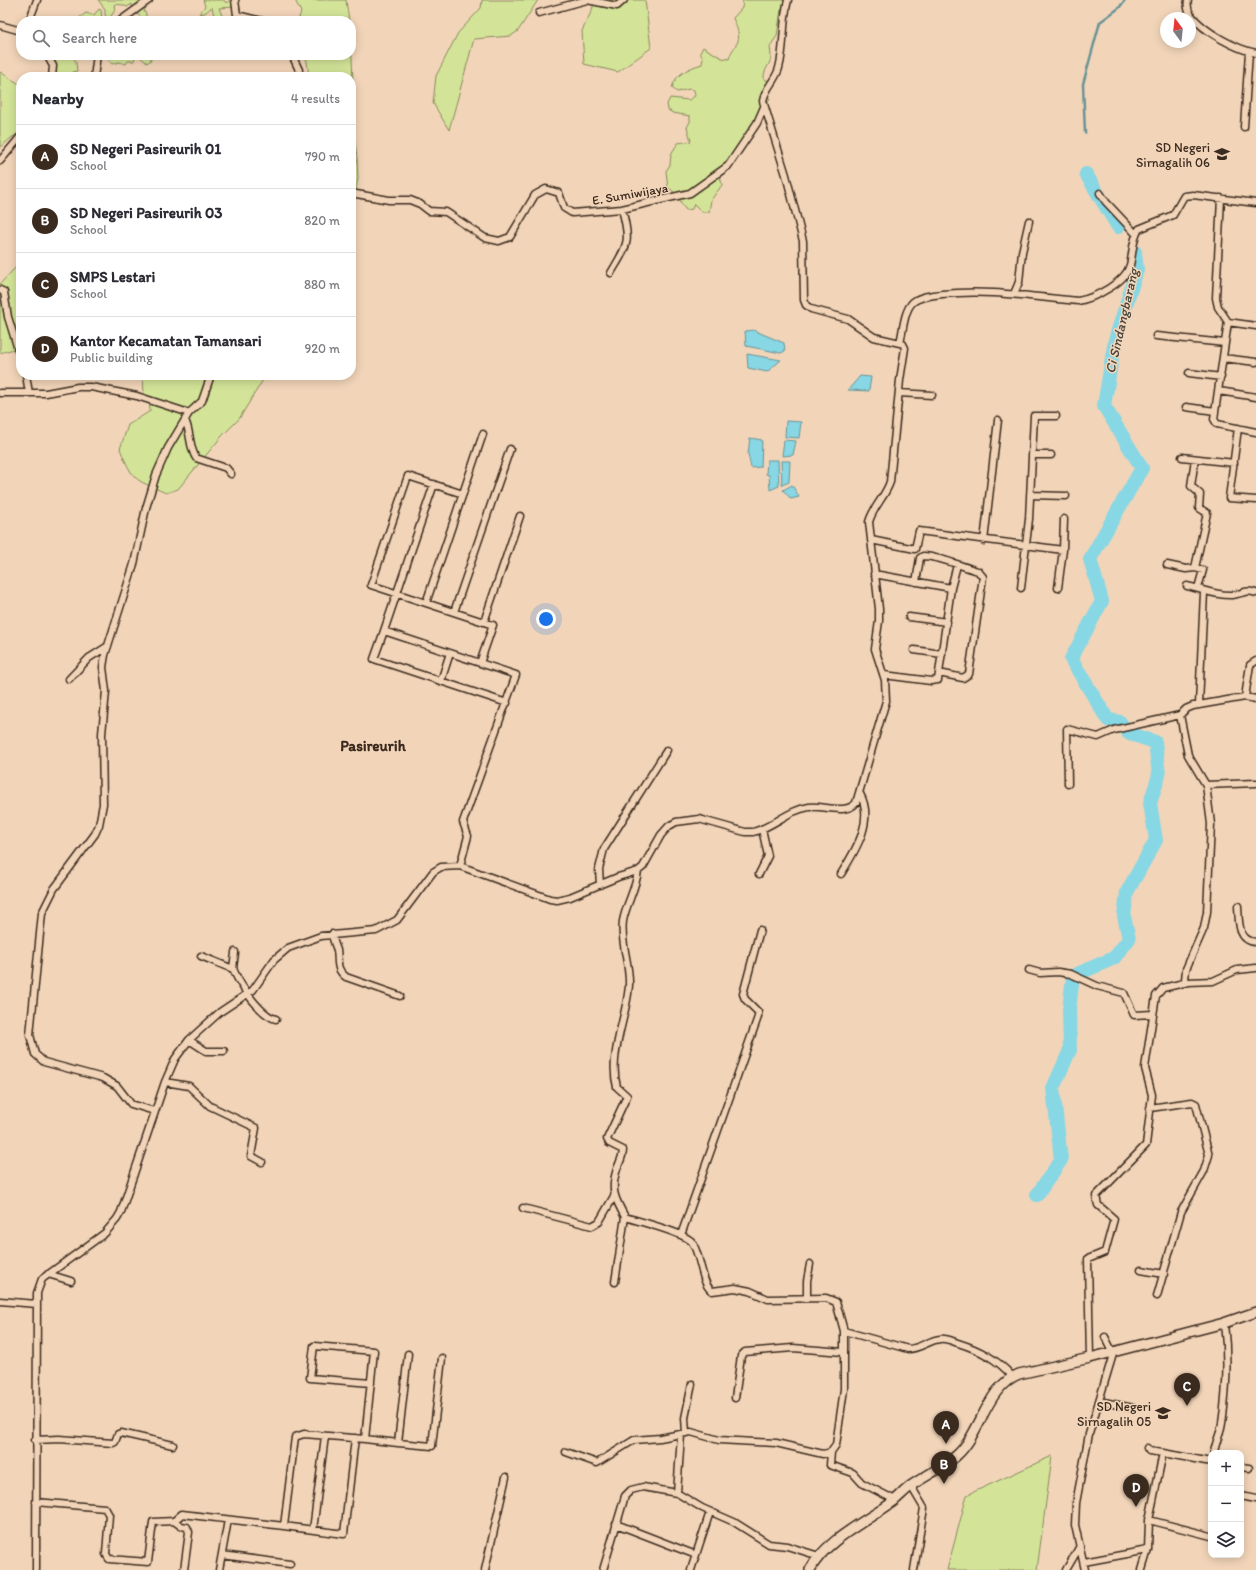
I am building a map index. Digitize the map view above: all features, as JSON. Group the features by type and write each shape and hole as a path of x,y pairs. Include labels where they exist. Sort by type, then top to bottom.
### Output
{"main road":[{"path":"810,1570 819,1556 827,1548 894,1500 910,1486 957,1455 970,1438 1003,1383 1012,1376 1090,1358 1224,1323 1256,1312"}],"street":[{"path":"31,16 37,0"},
{"path":"127,16 149,0"},
{"path":"235,0 237,15 241,16"},
{"path":"539,13 587,0 617,6 624,0"},
{"name":"E. Sumiwijaya","path":"356,194 389,200 410,200 420,204 429,211 446,212 485,238 499,241 510,237 531,200 535,195 546,189 559,193 564,208 568,212 583,213 622,209 690,193 702,186 728,166 757,123 764,107 763,99 765,93 776,77 780,66 788,0"},
{"path":"1188,0 1188,10 1191,16 1233,46 1256,53"},
{"path":"0,25 16,30"},
{"path":"1244,128 1249,52"},
{"path":"50,60 53,66 52,72"},
{"path":"95,72 96,60"},
{"path":"294,60 299,70"},
{"path":"36,1570 35,1440 37,1304 39,1282 106,1233 117,1219 165,1082 175,1060 188,1040 220,1012 258,986 274,960 288,948 309,939 332,934 376,931 391,925 397,920 433,872 444,866 460,866 550,899 557,900 570,898 600,885 638,872 643,867 661,835 669,826 676,822 699,819 745,832 753,832 762,829 802,808 851,808 856,803 860,794 871,750 884,711 886,692 884,675 875,649 880,621 869,522 871,514 890,482 905,348 900,342 874,337 848,319 812,309 806,305 804,296 803,241 786,175 764,107"},
{"path":"0,161 16,142"},
{"path":"1100,193 1106,202 1136,234"},
{"path":"900,342 908,311 913,302 917,299 967,292 1014,294 1078,301 1094,296 1123,278 1128,272 1136,234 1143,226 1173,215 1184,196 1193,195 1256,203"},
{"path":"1221,198 1216,298 1218,307 1228,322 1214,419 1217,424 1256,432"},
{"path":"611,273 627,243 627,228 622,209"},
{"path":"1014,294 1019,282 1022,252 1029,221"},
{"path":"2,291 16,343"},
{"path":"1228,322 1256,326"},
{"path":"1156,336 1225,343"},
{"path":"1223,358 1256,362"},
{"path":"1189,373 1221,377"},
{"path":"27,380 29,393"},
{"path":"154,1111 131,1104 117,1086 103,1078 44,1062 35,1054 31,1043 42,914 54,889 93,838 102,816 102,719 106,684 103,661 134,564 146,508 156,475 168,448 189,413 202,401 209,380"},
{"path":"0,393 46,393 78,387 100,388 137,396 189,413"},
{"path":"1219,391 1256,397"},
{"path":"899,393 932,395"},
{"path":"1186,407 1215,412"},
{"path":"1021,588 1030,495 1034,416 1056,416"},
{"path":"185,420 191,436 196,458 226,468 231,474"},
{"path":"984,541 998,420"},
{"path":"1238,428 1229,498 1256,500"},
{"path":"426,603 483,434"},
{"path":"454,612 510,449"},
{"path":"1032,455 1051,455"},
{"path":"1182,457 1234,463"},
{"path":"1195,459 1191,486 1200,494 1199,508 1207,513 1195,568"},
{"path":"463,494 408,476 371,585 493,625 480,663"},
{"path":"434,484 374,659 507,703"},
{"path":"1030,495 1066,496"},
{"path":"484,622 520,516"},
{"path":"1058,588 1063,550 1064,519"},
{"path":"871,540 915,549 919,531 984,541 1063,550"},
{"path":"916,582 920,558 923,556 945,560 978,571 983,577 972,659 967,677 939,673"},
{"path":"884,675 936,681 939,673 957,565"},
{"path":"1167,565 1186,569 1195,568 1203,570 1201,590 1199,705"},
{"path":"874,574 952,588"},
{"path":"1187,586 1232,595 1248,590 1256,593"},
{"path":"909,617 947,622"},
{"path":"384,631 516,675 463,822 468,836 460,866"},
{"path":"69,679 89,658 108,646"},
{"path":"914,650 942,654"},
{"path":"441,681 450,653"},
{"path":"1245,697 1250,665 1256,661"},
{"path":"1068,784 1067,729 1098,737 1119,728 1164,720 1180,715 1186,709 1199,705 1245,697 1256,699"},
{"path":"1180,715 1188,755 1206,785 1211,824 1207,912 1204,928 1186,969 1185,980 1188,982"},
{"path":"600,885 599,869 604,849 667,750"},
{"path":"1206,785 1256,783"},
{"path":"841,874 855,849 865,822 865,808 860,794"},
{"path":"759,874 768,856 762,829"},
{"path":"614,1282 625,1217 614,1196 614,1176 623,1150 609,1143 607,1139 627,1096 617,1087 615,1081 618,1038 629,984 622,934 623,920 638,872"},
{"path":"1238,906 1243,937 1251,942 1256,942"},
{"path":"681,1234 758,1017 758,1012 745,999 744,994 760,930"},
{"path":"332,934 337,952 340,973 346,977 400,996"},
{"path":"235,952 234,969 248,993 265,1014 276,1019"},
{"path":"201,956 234,969"},
{"path":"1090,1358 1088,1259 1105,1252 1115,1221 1112,1216 1098,1205 1096,1196 1145,1148 1151,1092 1145,1068 1156,996 1160,990 1188,982 1213,981 1237,970 1256,968"},
{"path":"1029,970 1040,973 1058,972 1073,975 1097,986 1124,993 1134,1015 1154,1014"},
{"path":"188,1040 206,1051 224,1051"},
{"path":"165,1082 189,1086 210,1106 256,1128 251,1156 262,1162"},
{"path":"1150,1108 1192,1102 1196,1104 1209,1153 1204,1171 1181,1212 1157,1296"},
{"path":"523,1208 592,1226 599,1222 614,1196"},
{"path":"566,1452 597,1463 634,1440 694,1432 719,1440 776,1443 823,1454 834,1450 836,1445 844,1398 844,1331 836,1302 826,1298 768,1299 750,1291 735,1288 712,1291 707,1286 695,1247 691,1241 681,1234 625,1217"},
{"path":"807,1298 807,1281 810,1264"},
{"path":"1141,1270 1164,1274"},
{"path":"48,1274 71,1281"},
{"path":"0,1301 37,1304"},
{"path":"1215,1450 1222,1424 1226,1389 1227,1354 1224,1323"},
{"path":"844,1331 908,1349 919,1347 938,1339 948,1339 974,1348 993,1358 1012,1376"},
{"path":"1085,1570 1075,1525 1076,1503 1089,1434 1113,1351 1105,1336"},
{"path":"365,1439 371,1383 374,1351 314,1346 310,1378 371,1383"},
{"path":"735,1398 741,1356 745,1352 802,1348 843,1352"},
{"path":"398,1443 408,1354"},
{"path":"284,1526 295,1437 304,1434 432,1446 442,1358"},
{"path":"677,1493 685,1418 692,1384"},
{"path":"1099,1401 1133,1408"},
{"path":"35,1440 59,1439 114,1443 116,1442 118,1434 121,1433 173,1445"},
{"path":"313,1530 325,1436"},
{"path":"174,1521 182,1514 344,1534 355,1438"},
{"path":"1147,1448 1149,1451 1208,1461"},
{"path":"831,1452 830,1465 853,1473 862,1484 894,1500"},
{"path":"1142,1570 1148,1550 1150,1520 1163,1453"},
{"path":"1244,1467 1249,1468"},
{"path":"485,1570 506,1477"},
{"path":"910,1486 924,1508 914,1570"},
{"path":"603,1570 625,1496 631,1490 643,1487 677,1493 710,1512 734,1522 769,1544 787,1546 819,1556"},
{"path":"1244,1497 1256,1499"},
{"path":"36,1502 105,1508 109,1515 106,1554 109,1559 148,1562"},
{"path":"691,1570 710,1512"},
{"path":"184,1570 190,1516"},
{"path":"220,1570 228,1520"},
{"path":"1150,1520 1208,1535"},
{"path":"147,1570 153,1522 174,1521 181,1526 187,1527 189,1532"},
{"path":"616,1524 696,1555"},
{"path":"1066,1570 1080,1546"},
{"path":"1084,1562 1148,1550"},
{"path":"222,1555 290,1564"}],"green space":[{"path":"98,0 150,0 144,11 146,16 133,14 132,4 127,7 115,4 115,10 111,16 105,15 105,9"},
{"path":"203,0 224,0 226,3 230,0 236,3 235,7 219,8 222,16 214,16 212,7 205,13 199,14 205,6"},
{"path":"295,0 346,0 348,16 300,16 301,12"},
{"path":"482,0 538,0 518,31 511,36 474,39 449,130 433,103 436,76 458,33 481,8"},
{"path":"595,0 645,0 651,48 618,72 584,64 582,31"},
{"path":"743,0 789,0 781,9 777,36 770,46 771,59 764,76 764,79 769,81 765,93 770,99 749,133 744,136 733,164 722,167 719,172 722,185 711,200 709,212 702,212 694,204 692,209 686,210 674,192 668,188 666,171 670,165 671,154 678,143 691,141 687,127 690,122 690,116 673,113 668,110 667,104 670,98 689,100 695,96 694,90 689,89 677,92 672,88 679,75 692,67 702,64 703,58 700,53 703,47 722,58 729,59 738,42 738,32 733,18 742,8"},
{"path":"99,9 101,10 102,16 82,16 86,13 94,15"},
{"path":"53,60 75,60 76,62 77,71 53,72"},
{"path":"109,60 134,60 128,61 126,64 119,62 112,64"},
{"path":"144,60 151,60 147,63"},
{"path":"307,60 352,60 353,72 308,72"},
{"path":"0,72 16,82 16,135 0,148"},
{"path":"356,150 357,157 358,179 356,189"},
{"path":"16,267 16,348 0,353 0,284"},
{"path":"143,380 263,380 239,419 222,436 178,489 166,493 141,482 136,478 132,474 120,449 128,425 150,411 149,401 144,395"},
{"path":"1052,1456 1037,1570 947,1570 967,1495"}],"water":[{"path":"753,330 784,343 785,351 781,353 746,346 745,331"},
{"path":"747,354 781,360 767,372 748,368"},
{"path":"860,376 871,377 869,391 848,390"},
{"path":"786,421 801,422 799,438 785,437"},
{"path":"750,438 762,440 761,467 751,468 748,454"},
{"path":"784,440 796,441 793,455 782,456"},
{"path":"767,460 778,460 779,486 770,490 769,475 766,474"},
{"path":"781,461 790,461 789,482 782,485"},
{"path":"792,485 799,497 791,499 783,490"}],"waterway":[{"name":"Ci Sindangbarang","path":"1085,133 1083,84 1100,22 1119,8 1125,0"},
{"name":"Ci Sindangbarang","path":"1086,174 1118,227"},
{"name":"Ci Sindangbarang","path":"1037,1195 1061,1160 1053,1088 1070,1050 1069,1010 1073,976 1114,958 1129,939 1124,916 1127,892 1156,840 1150,803 1159,775 1155,742 1128,733 1120,722 1108,720 1071,659 1102,601 1090,559 1142,468 1104,406 1115,340 1137,270 1135,252"}],"place":[{"name":"SD Negeri Sirnagalih 06","path":"1222,154"},
{"name":"SMPS Lestari","path":"1187,1406"},
{"name":"SD Negeri Sirnagalih 05","path":"1163,1413"},
{"name":"SD Negeri Pasireurih 01","path":"946,1444"},
{"name":"SD Negeri Pasireurih 03","path":"944,1484"},
{"name":"Kantor Kecamatan Tamansari","path":"1136,1507"}],"district":[{"name":"Pasireurih","path":"373,746"}]}
